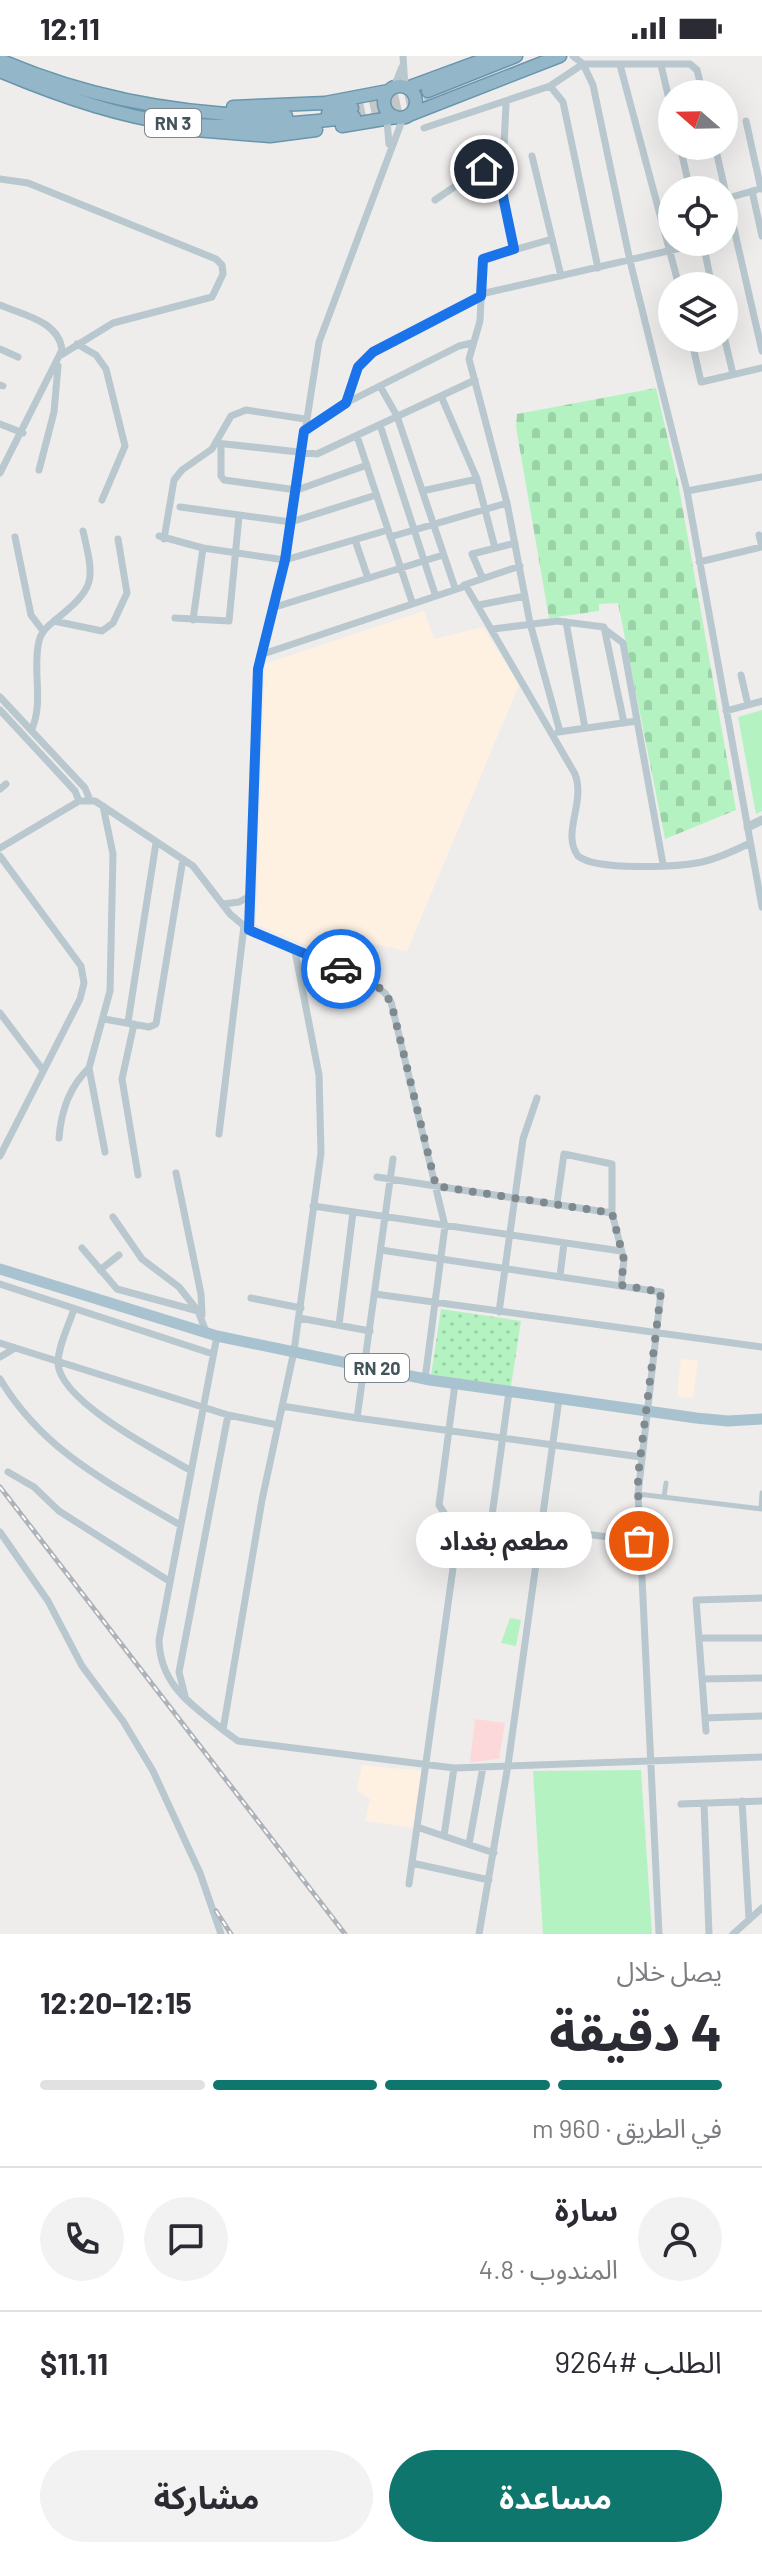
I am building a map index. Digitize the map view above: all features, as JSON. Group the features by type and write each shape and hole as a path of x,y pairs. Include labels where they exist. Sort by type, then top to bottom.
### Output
{"highway":[{"path":"170,116 325,103 399,88 494,56"},
{"path":"516,56 429,95 544,56"},
{"path":"170,116 224,134 270,136 396,116 560,56"},
{"name":"RN 3","path":"0,60 83,90 170,116"},
{"name":"RN 3","path":"0,71 82,100 170,116 265,125 353,112"},
{"path":"396,116 416,99 399,88"},
{"path":"396,116 399,88"}],"main road":[{"name":"RN 20","path":"0,1269 212,1335 425,1379 647,1412 728,1421 762,1419"}],"street":[{"path":"573,56 583,64 593,85 630,261 687,491 762,907"},
{"path":"399,88 402,61"},
{"path":"424,128 506,104 550,86 583,64 693,65 698,80"},
{"path":"620,65 658,206"},
{"path":"661,65 665,80"},
{"path":"550,86 564,105 598,268"},
{"path":"506,104 504,146 497,168 514,249"},
{"path":"219,1134 250,896 260,655 285,560 305,419 326,317 389,151 396,116"},
{"path":"389,151 396,116"},
{"path":"746,121 762,236"},
{"path":"532,156 561,276"},
{"path":"435,200 473,174 497,168"},
{"path":"0,179 28,183 216,259 222,265 223,274 212,297 113,323 77,344 60,359 0,473"},
{"path":"738,198 758,190"},
{"path":"552,239 483,259 480,321 469,353 507,503 530,623 556,732 579,788 571,837 578,856 596,864 705,861 750,843"},
{"path":"738,243 762,351"},
{"path":"346,403 358,367 373,352 481,295 658,253"},
{"path":"0,305 50,327 59,337 60,359 54,412 39,470"},
{"path":"304,431 346,403 472,343"},
{"path":"77,344 96,355 106,369 125,446 102,500"},
{"path":"0,349 18,357"},
{"path":"694,352 701,382 762,368"},
{"path":"728,352 733,374"},
{"path":"219,443 302,455 323,452 475,380"},
{"path":"380,386 397,416 455,588"},
{"path":"441,396 477,479 495,548"},
{"path":"305,419 242,410 231,416 219,443 174,480 161,537 203,548 285,560 507,503"},
{"path":"0,424 23,433"},
{"path":"380,425 435,594"},
{"path":"357,436 412,602"},
{"path":"219,443 223,479 297,490 367,465"},
{"path":"687,491 762,477"},
{"path":"422,491 477,479"},
{"path":"180,507 291,522 376,495"},
{"path":"175,618 229,621 239,516"},
{"path":"32,729 38,704 38,646 43,631 84,596 91,584 92,570 83,531"},
{"path":"699,562 762,547 759,535"},
{"path":"15,537 31,615 43,631"},
{"path":"54,621 102,631 113,623 127,586 118,539"},
{"path":"355,540 368,578"},
{"path":"482,577 472,554 515,543"},
{"path":"193,620 203,548"},
{"path":"272,608 443,555"},
{"path":"260,655 520,566"},
{"path":"464,585 556,732"},
{"path":"479,605 525,596"},
{"path":"493,629 530,623 566,622 600,625 622,640 663,864"},
{"path":"566,622 585,728"},
{"path":"607,631 624,723"},
{"path":"741,675 748,705"},
{"path":"0,697 85,788 90,800"},
{"path":"726,711 762,701"},
{"path":"0,710 75,791 79,801"},
{"path":"556,732 637,721"},
{"path":"0,848 79,801 90,800 183,859 205,877 223,904 246,928 367,980 385,993 445,1226 443,1260 425,1379"},
{"path":"103,806 113,854 110,991 89,1068 105,1152"},
{"path":"748,827 762,820"},
{"path":"138,1175 122,1079 132,1045 131,1023 156,843"},
{"path":"0,856 77,958 84,974 80,999 0,1156"},
{"path":"104,1019 149,1027 157,1022 183,859"},
{"path":"223,904 239,902 250,896"},
{"path":"223,1730 294,1351 321,1153 322,1106 295,951"},
{"path":"0,1013 43,1070"},
{"path":"59,1138 64,1108 76,1082 89,1068"},
{"path":"499,1312 525,1126 537,1098"},
{"path":"557,1203 564,1154 612,1164 612,1213 624,1260 621,1285"},
{"path":"357,1418 393,1159"},
{"path":"176,1173 202,1300 200,1314"},
{"path":"377,1177 612,1213"},
{"path":"313,1206 621,1251"},
{"path":"339,1325 353,1212"},
{"path":"113,1217 142,1259 172,1279 200,1314 212,1335 213,1354 169,1581 159,1653 166,1676 185,1699 238,1741 426,1766 454,1768 762,1757"},
{"path":"560,1276 564,1243"},
{"path":"82,1248 120,1291 200,1314"},
{"path":"381,1250 661,1292 638,1494 659,1934"},
{"path":"100,1270 119,1255"},
{"path":"0,1284 213,1354"},
{"path":"375,1294 656,1335 762,1347"},
{"path":"251,1298 301,1308"},
{"path":"74,1309 58,1361 64,1378 85,1403 190,1470"},
{"path":"299,1318 370,1331"},
{"path":"0,1343 203,1408 278,1425"},
{"path":"0,1357 16,1348"},
{"path":"0,1379 23,1412 63,1454 180,1525"},
{"path":"455,1384 439,1505 446,1516 639,1541"},
{"path":"491,1523 509,1392"},
{"path":"479,1934 508,1765 559,1399"},
{"path":"282,1406 641,1457"},
{"path":"185,1699 179,1672 228,1415"},
{"path":"8,1472 34,1487 59,1511 169,1581"},
{"path":"664,1497 666,1483"},
{"path":"638,1494 761,1509 762,1493"},
{"path":"409,1884 460,1518"},
{"path":"0,1532 48,1601 82,1666 123,1721 153,1771 200,1873 221,1934"},
{"path":"706,1731 696,1600 762,1598"},
{"path":"699,1638 762,1638"},
{"path":"702,1679 762,1678"},
{"path":"705,1718 762,1716"},
{"path":"469,1844 483,1767"},
{"path":"444,1836 454,1768"},
{"path":"742,1801 749,1919"},
{"path":"681,1804 762,1801"},
{"path":"704,1803 709,1934"},
{"path":"417,1827 494,1853"},
{"path":"412,1863 489,1880"},
{"path":"733,1934 762,1908"}],"shaded area":[{"path":"424,611 434,639 483,627 519,685 407,951 349,939 339,959 256,924 265,664"},
{"path":"681,1359 698,1360 693,1398 677,1396"},
{"path":"475,1719 505,1723 499,1759 470,1762"},
{"path":"362,1765 423,1771 414,1828 365,1821 370,1799 357,1790"}],"green space":[{"path":"656,388 678,482 736,810 665,839 618,603 599,604 599,611 549,618 516,427 517,414"},
{"path":"762,710 762,811 756,814 738,717"},
{"path":"441,1309 521,1321 511,1386 431,1375"},
{"path":"510,1618 521,1620 516,1646 501,1643"},
{"path":"641,1770 652,1934 543,1934 533,1771"}],"tunnel":[{"path":"352,108 428,91"},
{"path":"354,117 429,100"}],"railway":[{"path":"0,1487 345,1934"},
{"path":"216,1911 231,1934"}],"way so far":[{"path":"341,969 377,985 391,1002 436,1186 612,1213 624,1260 621,1285 661,1292 638,1476 639,1541"}],"place":[{"name":"مطعم بغداد","path":"639,1541"}],"route":[{"path":"341,969 249,930 258,664 285,560 304,431 346,403 358,367 373,352 481,296 485,256 514,249 497,168 484,169"}]}
